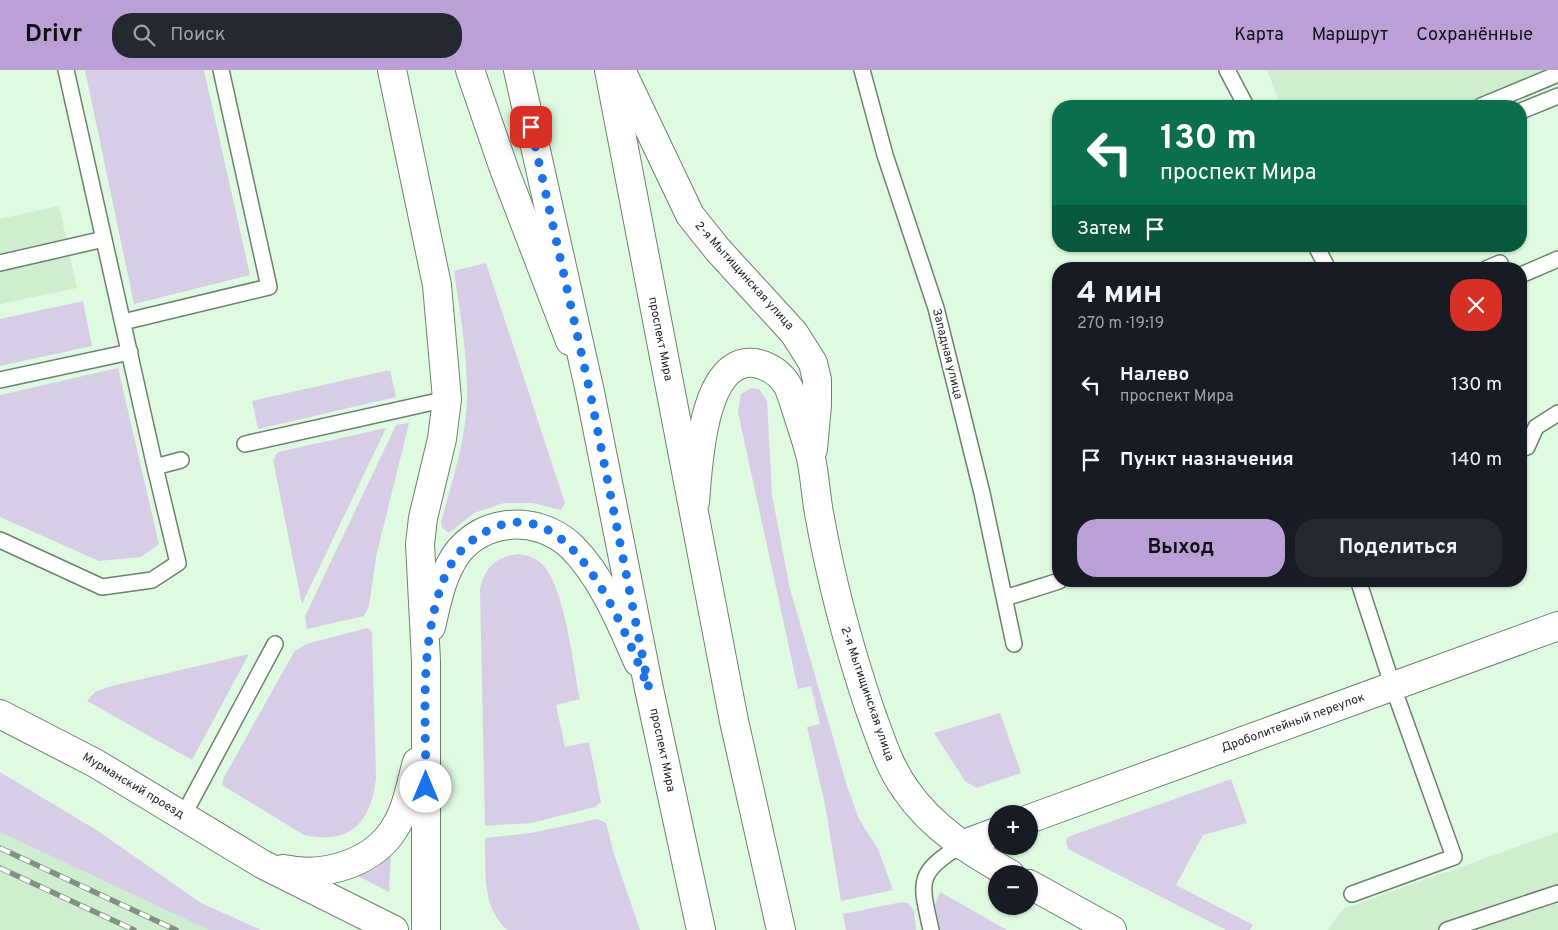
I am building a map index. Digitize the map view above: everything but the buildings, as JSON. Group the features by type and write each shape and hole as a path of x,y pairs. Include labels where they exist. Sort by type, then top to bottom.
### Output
{"street":[{"path":"392,70 437,286 445,358 447,399 442,439 423,518 420,544 426,660 426,930"},
{"path":"470,70 504,169 590,392"},
{"name":"проспект Мира","path":"518,70 590,392 649,689 701,930"},
{"name":"проспект Мира","path":"609,70 734,721 781,930"},
{"name":"2-я Мытищинская улица","path":"621,70 690,215 718,250 794,333 813,363 817,380 817,405 812,463"},
{"name":"2-я Мытищинская улица","path":"694,518 700,447 710,402 715,390 725,375 735,367 749,362 766,365 780,374 788,388 812,463 819,512 840,612 881,741 906,790 927,815 961,845 995,865"},
{"path":"426,660 442,585 450,564 463,547 479,535 496,526 519,523 540,527 556,534 583,560 625,632 649,689"},
{"name":"Дроболитейный переулок","path":"1038,817 1558,626"},
{"name":"Мурманский проезд","path":"0,714 94,763 262,864"},
{"path":"262,864 293,871 320,871 363,860 382,846 397,824 405,806 426,729"},
{"path":"961,845 988,835"},
{"path":"262,864 394,930"},
{"path":"1038,889 1112,930"}],"lane":[{"path":"0,540 102,587 152,580 178,563 66,70"},
{"path":"123,322 269,287 221,70"},
{"name":"Западная улица","path":"862,70 885,155 936,308 982,492 1014,644"},
{"path":"1227,70 1243,100"},
{"path":"1495,100 1558,74"},
{"path":"1527,109 1558,96"},
{"path":"0,263 104,239"},
{"path":"1527,272 1558,258"},
{"path":"0,380 130,352"},
{"path":"245,444 447,399"},
{"path":"1527,447 1536,427 1558,413"},
{"path":"155,467 181,460"},
{"path":"1005,598 1052,583"},
{"path":"1352,894 1454,857 1393,687 1360,587"},
{"path":"183,816 275,644"},
{"path":"931,930 922,890 925,876 942,858 961,845"},
{"path":"1447,930 1558,893"}],"shaded area":[{"path":"85,70 204,70 250,275 134,304"},
{"path":"1267,70 1558,70 1558,85 1521,100 1279,100"},
{"path":"59,206 77,288 0,304 0,219"},
{"path":"486,263 565,503 561,510 533,503 504,503 474,513 449,533 442,528 441,522 462,443 467,394 461,317 454,271"},
{"path":"83,301 92,346 0,366 0,319"},
{"path":"118,368 159,544 141,557 99,561 0,517 0,395"},
{"path":"390,370 396,397 258,429 252,401"},
{"path":"751,388 759,389 767,401 772,495 790,589 847,786 859,819 878,849 893,890 841,901 825,804 807,727 820,724 811,686 798,689 738,412 741,394"},
{"path":"409,423 376,557 369,606 364,616 307,629 305,616 396,425"},
{"path":"386,428 302,604 273,460 278,452"},
{"path":"510,555 529,556 540,562 549,573 556,588 567,626 580,699 556,705 565,747 589,742 601,802 595,807 531,823 485,826 480,589 488,569 493,564"},
{"path":"367,628 372,631 376,778 373,794 363,818 346,833 334,837 304,835 222,785 223,779 294,652 306,644"},
{"path":"249,654 192,760 87,701 95,692 108,687"},
{"path":"1000,713 1021,773 976,788 965,781 934,733"},
{"path":"0,772 98,831 201,903 261,930 209,930 0,832"},
{"path":"1231,779 1247,823 1203,835 1176,885 1253,925 1250,930 1226,930 1068,849 1067,838 1073,835"},
{"path":"0,807 201,903 261,930 0,930"},
{"path":"597,819 606,823 614,854 640,930 507,930 499,921 489,899 485,838 531,833"},
{"path":"1558,832 1558,930 1328,930 1343,909"},
{"path":"391,856 389,892 358,876 375,869"},
{"path":"940,892 1007,930 940,930 935,905"},
{"path":"902,902 908,903 914,911 916,930 846,930 843,914"}],"railway":[{"path":"0,848 176,930"},
{"path":"0,868 134,930"}],"route":[{"path":"426,787 426,660 431,627 442,585 450,564 463,547 479,535 496,526 519,523 540,527 556,534 572,547 597,580 625,632 649,689 590,392 531,127"}]}
